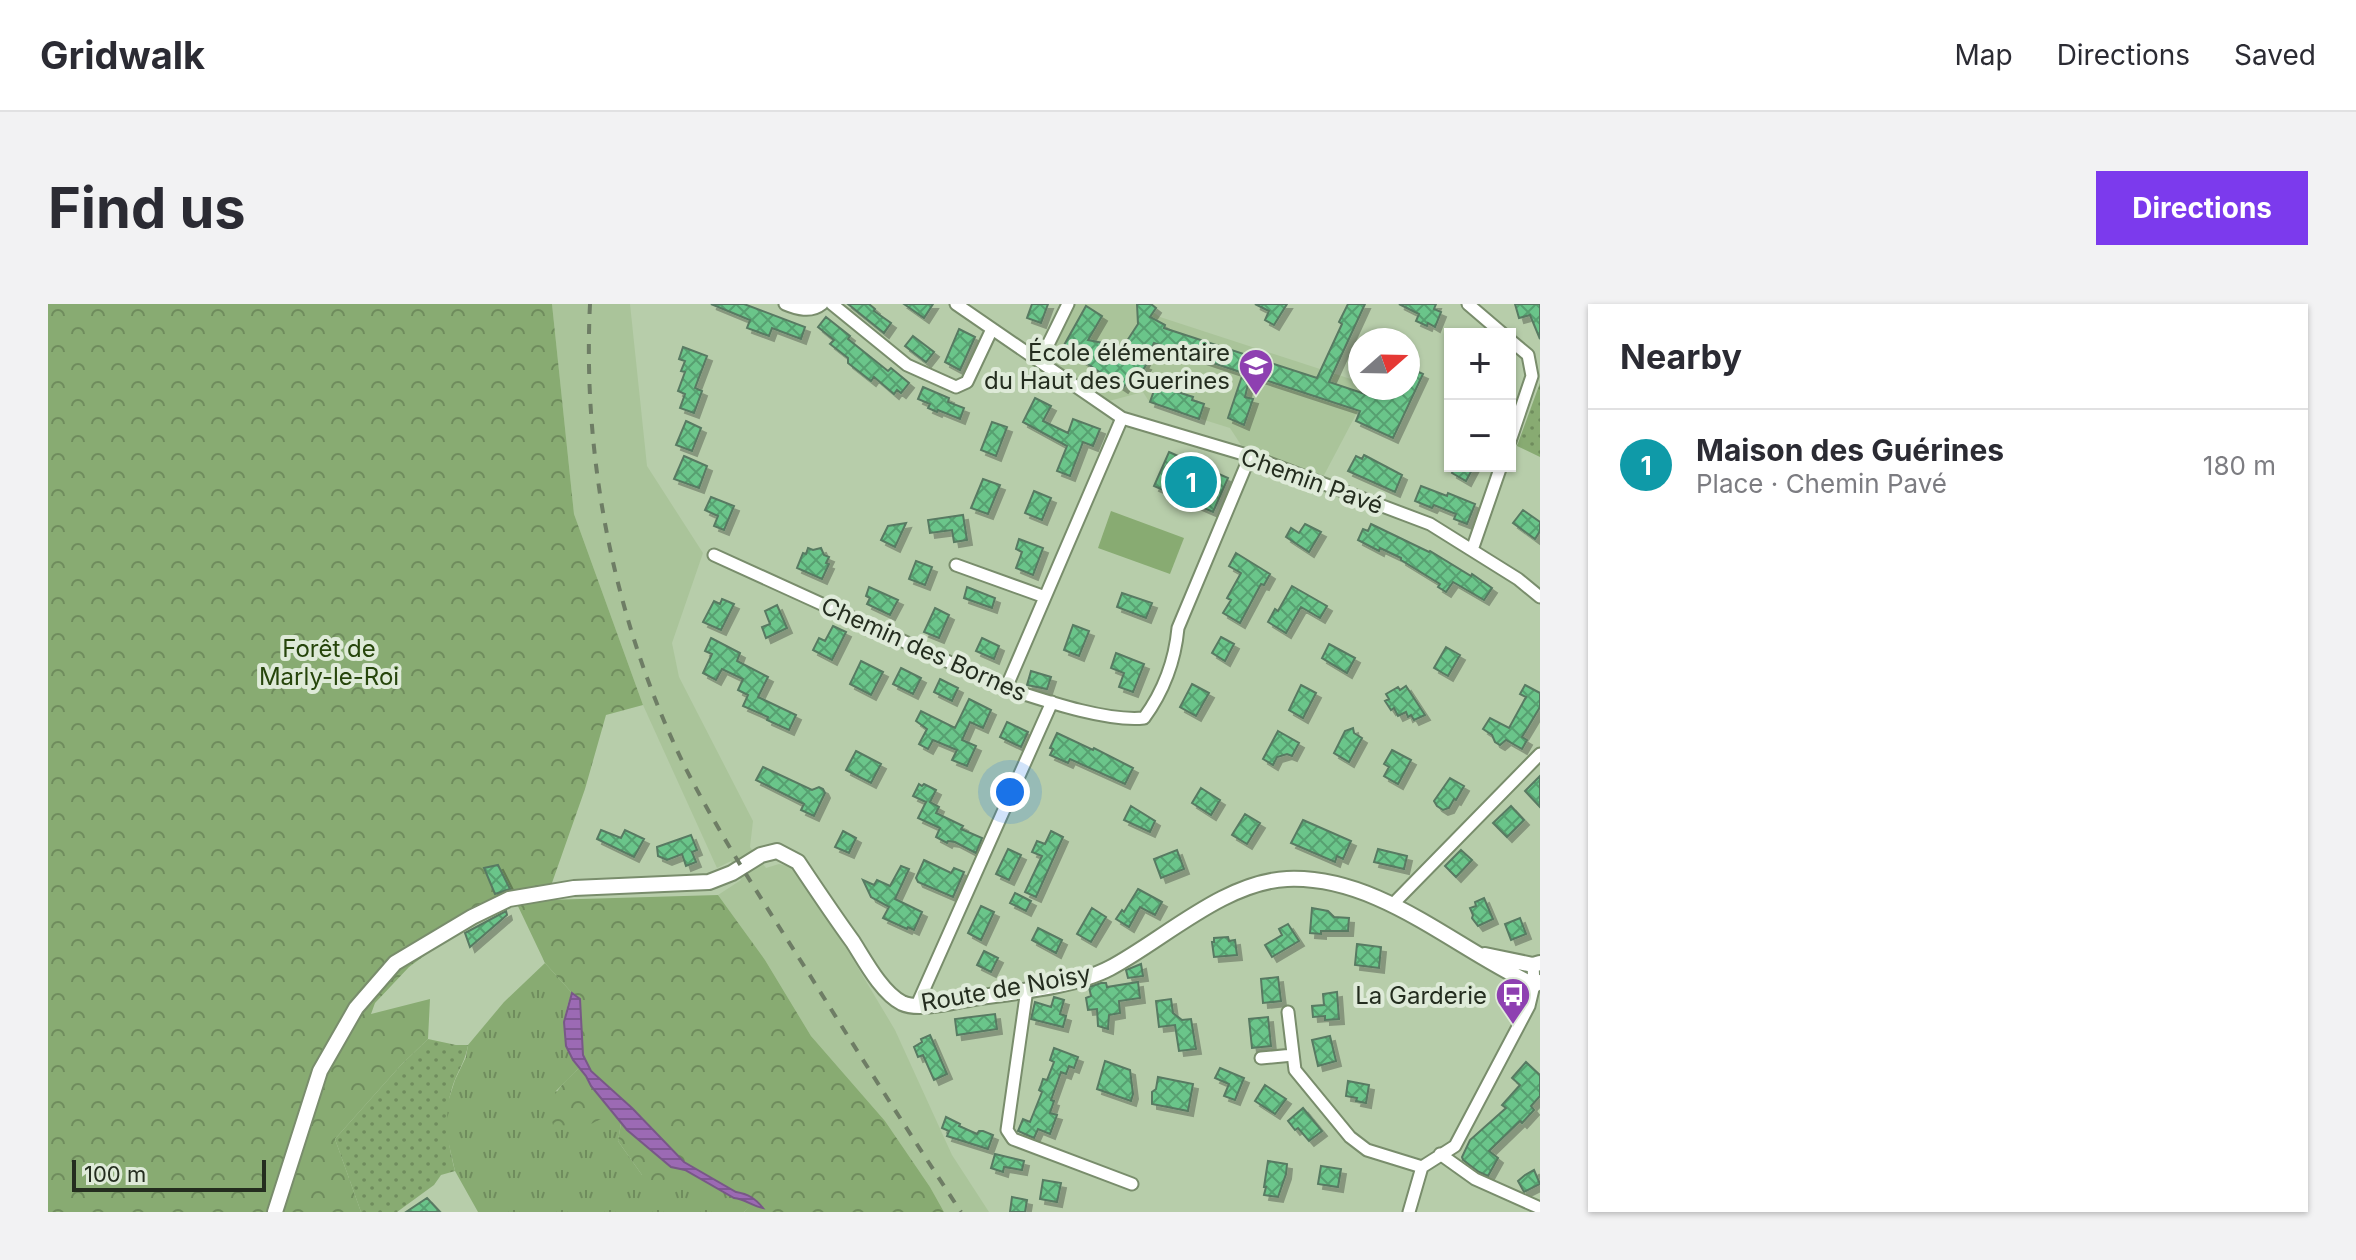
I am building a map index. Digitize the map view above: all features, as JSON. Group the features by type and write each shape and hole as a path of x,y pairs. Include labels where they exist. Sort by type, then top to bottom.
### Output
{"street":[{"path":"785,304 799,310 816,309 822,304"},
{"path":"832,304 907,365 956,387 967,382 992,329"},
{"name":"Chemin Pavé","path":"956,304 1122,418 1250,456 1430,524 1518,579 1540,597"},
{"path":"1040,361 1068,304"},
{"path":"1468,304 1496,328"},
{"path":"1516,345 1528,355 1532,376 1516,423"},
{"path":"1006,688 1122,418"},
{"name":"Chemin des Bornes","path":"714,555 1006,688 1128,720 1144,718 1157,701 1176,648 1178,628 1250,456"},
{"path":"1472,550 1499,472"},
{"path":"956,565 1045,597"},
{"path":"917,1005 1052,702"},
{"path":"1392,905 1540,754"},
{"name":"Route de Noisy","path":"275,1212 320,1071 356,1008 395,963 472,917 509,899 574,888 709,882 732,873 761,855 777,851 798,862 882,986 903,1004 929,1006 1069,982 1108,970 1213,903 1247,888 1284,879 1325,881 1356,889 1392,905 1498,968 1537,983"},
{"name":"Route de Noisy","path":"1476,954 1536,964"},
{"path":"1409,1212 1422,1167 1455,1146 1529,1006 1537,983 1536,964"},
{"path":"1027,989 1007,1130 1013,1139 1132,1184"},
{"path":"1288,1012 1295,1070 1350,1137 1367,1150 1422,1167"},
{"path":"1261,1058 1293,1055"},
{"path":"1440,1154 1475,1179 1540,1208"}],"shaded area":[{"path":"552,304 630,304 647,466 703,553 672,643 679,677 753,821 750,847 766,868 779,864 791,867 811,889 895,1030 952,1155 989,1212 944,1212 885,1121 811,1036 765,960 718,895 741,880 731,861 717,868 643,705 574,514"},
{"name":"École élémentaire du Haut des Guerines","path":"1075,304 1152,304 1149,309 1160,317 1348,378 1348,400 1364,400 1323,477 1241,445 1230,428 1150,403 1143,392 1109,401 1049,359"},
{"path":"572,993 580,999 583,1055 591,1071 684,1162 736,1192 751,1197 763,1208 734,1198 685,1170 671,1167 627,1130 591,1086 566,1046 564,1022"}],"green space":[{"name":"Forêt de Marly-le-Roi","path":"48,304 552,304 574,514 643,705 606,715 585,789 546,900 718,895 765,960 811,1036 885,1121 944,1212 744,1212 752,1204 734,1198 685,1170 672,1167 663,1182 654,1185 642,1175 618,1141 621,1123 606,1104 603,1118 587,1126 553,1125 553,1099 579,1068 569,1050 565,1032 566,1012 572,993 545,963 516,902 481,914 409,967 375,1003 371,1014 430,999 428,1039 335,1139 361,1212 48,1212"},
{"path":"1540,383 1540,457 1517,446"},
{"path":"1111,511 1184,538 1170,574 1098,548"},
{"path":"545,963 572,993 566,1012 565,1032 569,1051 579,1068 556,1091 605,1104 621,1123 618,1141 642,1175 672,1167 685,1170 734,1198 753,1204 744,1212 478,1212 455,1171 447,1136 447,1105 468,1045 504,1002"},
{"path":"428,1039 468,1045 448,1104 448,1137 455,1171 441,1175 434,1185 397,1212 361,1212 335,1139"}],"building":[{"path":"711,304 744,304 805,327 801,339 772,328 769,336 747,328 750,320"},
{"path":"848,304 869,304 891,323 884,333"},
{"path":"904,304 933,304 924,318"},
{"path":"1032,304 1048,304 1041,323 1027,318"},
{"path":"1137,304 1151,304 1156,308 1150,317 1165,325 1164,328 1317,378 1348,304 1365,304 1354,328 1348,328 1348,341 1329,382 1348,388 1348,400 1411,400 1393,438 1356,421 1360,411 1250,375 1245,397 1253,399 1244,425 1228,418 1243,373 1154,343 1143,364 1146,365 1143,370 1146,372 1142,380 1131,377 1123,388 1063,347 1086,306 1102,316 1088,340 1123,347 1138,324"},
{"path":"1255,304 1287,304 1274,325 1265,320 1269,311"},
{"path":"1399,304 1436,304 1434,309 1441,312 1435,327 1428,323 1427,326 1416,321 1419,314"},
{"path":"1515,304 1540,304 1540,339 1530,315 1519,318"},
{"path":"826,317 888,371 891,368 909,383 901,393 897,390 894,394 874,377 871,381 848,363 848,358 830,344 834,340 818,327"},
{"path":"959,329 975,337 960,370 945,362"},
{"path":"913,336 934,352 926,362 905,346"},
{"path":"683,347 707,356 695,388 702,391 694,413 680,408 685,394 678,391 685,372 681,371 685,361 679,359"},
{"path":"1156,385 1193,397 1192,400 1204,404 1199,419 1150,402"},
{"path":"923,387 964,408 960,419 928,408 930,404 918,399"},
{"path":"1035,398 1051,406 1043,421 1068,433 1073,419 1100,429 1093,446 1083,442 1070,476 1057,471 1067,446 1023,422"},
{"path":"686,421 701,428 692,451 676,445"},
{"path":"992,422 1007,427 996,456 981,450"},
{"path":"1169,452 1228,478 1213,512 1154,486"},
{"path":"1364,455 1402,475 1395,492 1348,471 1356,456 1362,459"},
{"path":"684,456 707,466 699,488 674,479"},
{"path":"1453,472 1471,472 1466,481"},
{"path":"983,479 1000,485 988,514 971,508"},
{"path":"1421,486 1475,504 1467,524 1454,519 1456,514 1415,501"},
{"path":"1034,491 1051,498 1042,520 1025,513"},
{"path":"711,497 734,506 724,530 714,526 718,516 705,510"},
{"path":"1523,510 1540,522 1540,531 1535,539 1513,523"},
{"path":"963,515 967,540 954,542 952,530 930,533 928,520"},
{"path":"906,523 895,547 881,540 888,526"},
{"path":"1305,524 1321,532 1309,552 1286,537 1291,528 1299,533"},
{"path":"1371,524 1430,551 1492,588 1484,600 1453,582 1446,592 1438,587 1440,584 1401,558 1358,540 1363,529 1368,531"},
{"path":"1019,539 1043,548 1033,575 1016,568 1022,552 1016,549"},
{"path":"808,548 821,548 824,555 829,557 822,579 797,568"},
{"path":"1236,553 1270,574 1264,585 1261,584 1240,623 1223,613 1231,600 1227,598 1241,573 1229,566"},
{"path":"916,561 932,567 925,585 909,579"},
{"path":"1292,586 1327,606 1320,618 1301,607 1286,633 1268,622"},
{"path":"869,587 898,600 890,615 867,604"},
{"path":"967,587 995,598 992,608 964,598"},
{"path":"1122,593 1152,603 1146,618 1117,607"},
{"path":"722,599 734,604 721,630 703,622 714,601 720,604"},
{"path":"777,605 787,628 766,638 762,627 770,624 765,611"},
{"path":"935,608 949,615 939,638 924,632"},
{"path":"1073,625 1089,631 1079,656 1064,650"},
{"path":"833,626 846,632 832,660 813,650 819,638 825,641"},
{"path":"1221,637 1234,644 1225,661 1212,653"},
{"path":"711,638 740,653 737,661 768,677 758,697 796,715 789,730 743,706 748,695 738,690 743,679 722,669 716,680 703,673 712,654 705,651"},
{"path":"982,638 999,646 994,659 976,651"},
{"path":"1329,644 1355,658 1347,673 1322,658"},
{"path":"1446,647 1460,655 1448,676 1434,668"},
{"path":"1116,653 1144,664 1133,692 1119,687 1124,673 1111,668"},
{"path":"861,661 883,672 871,695 850,684"},
{"path":"901,668 921,678 913,694 893,684"},
{"path":"1031,671 1051,677 1047,689 1027,685"},
{"path":"940,679 958,688 952,701 934,692"},
{"path":"1192,684 1209,693 1196,716 1180,707"},
{"path":"1301,685 1316,693 1303,718 1289,710"},
{"path":"1525,685 1540,693 1540,707 1522,737 1527,740 1522,749 1506,740 1500,745 1483,729 1490,718 1509,728 1526,697 1520,694"},
{"path":"1406,686 1425,715 1414,720 1406,712 1398,716 1385,701 1389,699 1386,694"},
{"path":"969,699 991,710 983,728 970,722 962,740 976,746 967,766 952,760 957,750 933,740 928,749 919,744 927,729 916,721 921,711 955,728"},
{"path":"1007,722 1028,732 1021,747 1000,737"},
{"path":"1353,728 1354,733 1362,738 1349,762 1334,753 1345,731"},
{"path":"1278,731 1299,743 1292,756 1277,757 1273,765 1263,759"},
{"path":"1057,733 1133,768 1125,784 1070,759 1068,763 1050,755"},
{"path":"1392,750 1411,760 1398,784 1384,776 1389,767 1384,764"},
{"path":"856,751 881,764 871,783 846,770"},
{"path":"763,767 812,790 823,789 825,793 814,816 801,810 804,804 756,780"},
{"path":"1540,776 1540,807 1525,791"},
{"path":"1450,778 1464,786 1449,808 1443,810 1434,801"},
{"path":"919,784 936,790 930,802 939,807 936,813 982,838 976,853 955,842 947,843 936,837 940,828 918,818 926,802 913,796"},
{"path":"1201,788 1220,800 1211,815 1192,803"},
{"path":"1131,806 1155,821 1150,832 1124,820"},
{"path":"1511,806 1524,820 1507,837 1493,823"},
{"path":"1245,814 1260,823 1247,844 1232,835"},
{"path":"1303,820 1351,841 1343,859 1337,856 1335,862 1291,843"},
{"path":"601,830 621,838 625,830 644,839 634,857 597,839"},
{"path":"843,831 856,838 849,853 835,847"},
{"path":"1051,831 1063,837 1036,897 1025,892 1042,856 1032,852 1037,841 1045,844"},
{"path":"691,835 697,850 692,852 696,862 686,866 682,854 667,860 658,856 657,847"},
{"path":"1008,849 1021,855 1009,880 996,874"},
{"path":"1378,849 1407,856 1404,869 1374,862"},
{"path":"1177,850 1184,869 1161,878 1154,859"},
{"path":"1461,850 1472,860 1456,877 1445,866"},
{"path":"924,860 951,873 954,868 964,872 953,897 918,882 916,878"},
{"path":"498,865 510,889 495,894 484,868"},
{"path":"901,866 909,869 895,899 922,912 914,930 883,918 889,907 871,897 863,880 874,885 877,880 890,886"},
{"path":"1138,889 1162,902 1155,915 1140,907 1129,927 1116,919"},
{"path":"1015,893 1031,901 1026,911 1010,903"},
{"path":"1484,898 1493,919 1478,926 1470,908"},
{"path":"981,906 994,912 981,940 968,933"},
{"path":"1092,908 1106,917 1091,942 1077,934"},
{"path":"1312,908 1328,911 1334,917 1349,918 1348,931 1310,933"},
{"path":"506,911 507,915 470,947 465,933"},
{"path":"1520,918 1526,934 1511,940 1505,924"},
{"path":"1288,924 1299,941 1272,957 1265,945 1282,935 1279,929"},
{"path":"1038,928 1062,940 1056,953 1032,940"},
{"path":"1228,937 1229,941 1235,940 1237,955 1214,957 1214,938"},
{"path":"1357,944 1381,947 1379,968 1355,965"},
{"path":"984,951 998,958 991,972 977,965"},
{"path":"1141,964 1143,976 1128,978 1126,970"},
{"path":"1278,977 1281,1001 1263,1003 1261,979"},
{"path":"1138,982 1140,998 1119,1001 1120,1013 1109,1015 1108,1029 1098,1026 1097,1009 1088,1010 1086,998 1091,996 1089,987 1101,983 1106,983 1107,987"},
{"path":"1337,992 1339,1019 1313,1017 1312,1006 1324,1005 1323,994"},
{"path":"1054,997 1064,1000 1060,1014 1066,1016 1063,1027 1031,1019 1035,1002 1051,1007"},
{"path":"1171,999 1173,1013 1182,1020 1191,1019 1196,1049 1179,1051 1175,1025 1159,1027 1156,1001"},
{"path":"995,1014 997,1029 957,1035 955,1019"},
{"path":"1268,1017 1271,1046 1252,1048 1249,1019"},
{"path":"930,1035 947,1074 934,1080 923,1055 918,1057 914,1047"},
{"path":"1330,1036 1336,1061 1318,1066 1312,1040"},
{"path":"1054,1048 1078,1057 1074,1068 1069,1066 1066,1074 1061,1072 1051,1100 1054,1101 1050,1113 1057,1115 1050,1134 1038,1129 1034,1138 1018,1131 1023,1119 1030,1122 1042,1092 1039,1090 1043,1079 1047,1080 1054,1062 1050,1060"},
{"path":"1105,1061 1130,1070 1131,1101 1097,1089"},
{"path":"1526,1062 1540,1075 1540,1096 1531,1106 1534,1110 1522,1123 1520,1121 1489,1151 1498,1158 1488,1176 1462,1157 1470,1140 1506,1108 1502,1105 1520,1085 1512,1078"},
{"path":"1220,1068 1244,1078 1235,1100 1224,1096 1229,1084 1215,1078"},
{"path":"1158,1077 1193,1084 1188,1111 1152,1104 1152,1092 1156,1089"},
{"path":"1348,1081 1369,1085 1366,1103 1346,1096"},
{"path":"1265,1085 1286,1099 1275,1114 1255,1101"},
{"path":"1303,1108 1322,1131 1309,1141 1288,1121"},
{"path":"946,1117 977,1134 983,1131 993,1135 988,1149 947,1136 949,1131 942,1128"},
{"path":"995,1154 1024,1161 1022,1170 1004,1167 1003,1172 991,1168"},
{"path":"1268,1161 1287,1164 1278,1197 1264,1195"},
{"path":"1321,1166 1341,1169 1338,1187 1318,1184"},
{"path":"1534,1170 1540,1184 1524,1192 1518,1181"},
{"path":"1043,1180 1061,1183 1057,1202 1040,1199"},
{"path":"1012,1197 1027,1200 1025,1212 1010,1212"},
{"path":"427,1198 440,1212 406,1212"}],"railway":[{"path":"590,304 589,364 598,483 623,601 661,715 686,769 730,849 961,1212"}],"place":[{"name":"École élémentaire du Haut des Guerines","path":"1256,397"},
{"name":"Maison des Guérines","path":"1191,482"},
{"name":"La Garderie","path":"1513,1026"}]}
